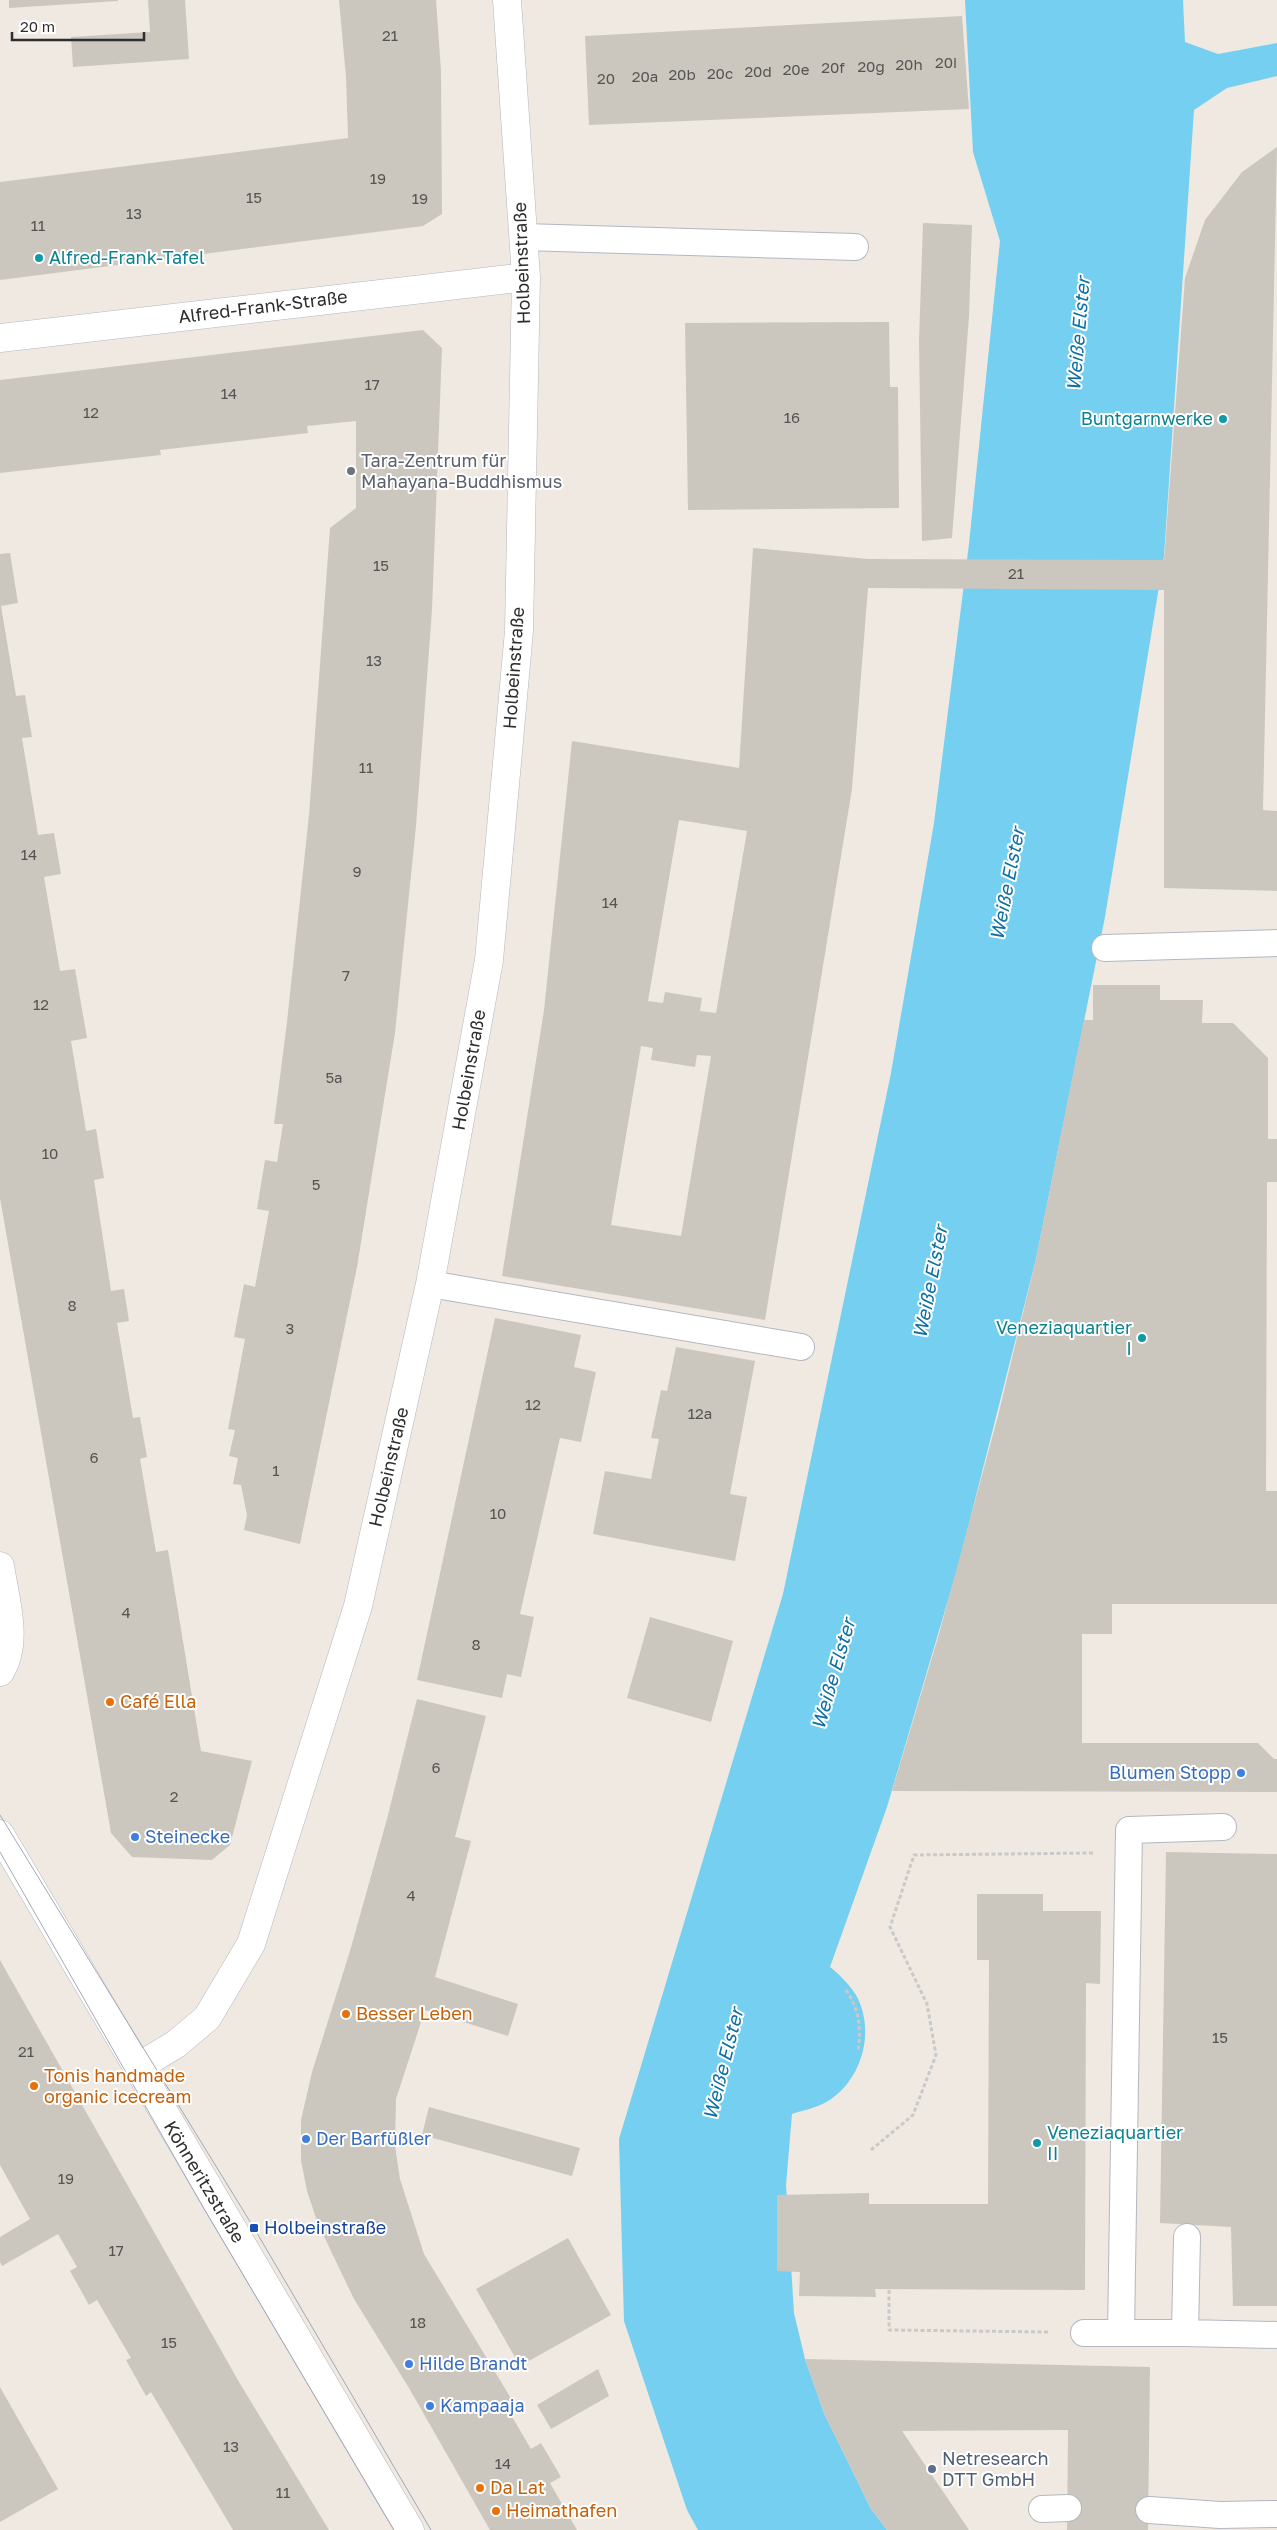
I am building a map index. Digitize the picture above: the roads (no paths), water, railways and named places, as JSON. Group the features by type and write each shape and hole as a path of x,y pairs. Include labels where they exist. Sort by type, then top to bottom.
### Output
{"street":[{"name":"Holbeinstraße","path":"138,2067 176,2044 207,2018 251,1944 358,1606 430,1284 489,960 519,632 526,277 507,0"},
{"name":"Alfred-Frank-Straße","path":"0,338 526,277"},
{"path":"0,1566 10,1635 4,1665 0,1672"},
{"name":"Könneritzstraße","path":"0,1834 410,2530"}],"lane":[{"path":"523,236 855,247"},
{"path":"1105,948 1277,943"},
{"path":"430,1284 801,1347"},
{"path":"1121,2333 1129,1830 1223,1827"},
{"path":"1185,2333 1187,2237"},
{"path":"1084,2333 1277,2335"},
{"path":"1042,2509 1068,2508"},
{"path":"1148,2510 1220,2515 1277,2514"}],"water":[{"name":"Weiße Elster","path":"965,0 1183,0 1185,42 1218,54 1277,43 1277,76 1227,88 1194,110 1164,556 1105,917 1036,1259 959,1563 887,1807 830,1967 850,1987 862,2009 865,2039 862,2054 850,2081 840,2092 824,2103 792,2114 786,2185 794,2313 805,2359 824,2413 871,2509 887,2530 698,2530 687,2510 624,2321 619,2139 783,1594 891,1073 934,823 969,544 1000,241 973,152"}],"tram line":[{"path":"0,1815 254,2228 431,2530"},
{"path":"0,1852 203,2207 394,2530"}],"place":[{"name":"Alfred-Frank-Tafel","path":"39,258"},
{"name":"Buntgarnwerke","path":"1223,419"},
{"name":"Tara-Zentrum für Mahayana-Buddhismus","path":"351,471"},
{"name":"Veneziaquartier I","path":"1142,1338"},
{"name":"Café Ella","path":"110,1702"},
{"name":"Blumen Stopp","path":"1241,1773"},
{"name":"Steinecke","path":"135,1837"},
{"name":"Besser Leben","path":"346,2014"},
{"name":"Tonis handmade organic icecream","path":"34,2086"},
{"name":"Der Barfüßler","path":"306,2139"},
{"name":"Veneziaquartier II","path":"1037,2143"},
{"name":"Holbeinstraße","path":"254,2228"},
{"name":"Hilde Brandt","path":"409,2364"},
{"name":"Kampaaja","path":"430,2406"},
{"name":"Netresearch DTT GmbH","path":"932,2469"},
{"name":"Da Lat","path":"480,2488"},
{"name":"Heimathafen","path":"496,2511"}]}
